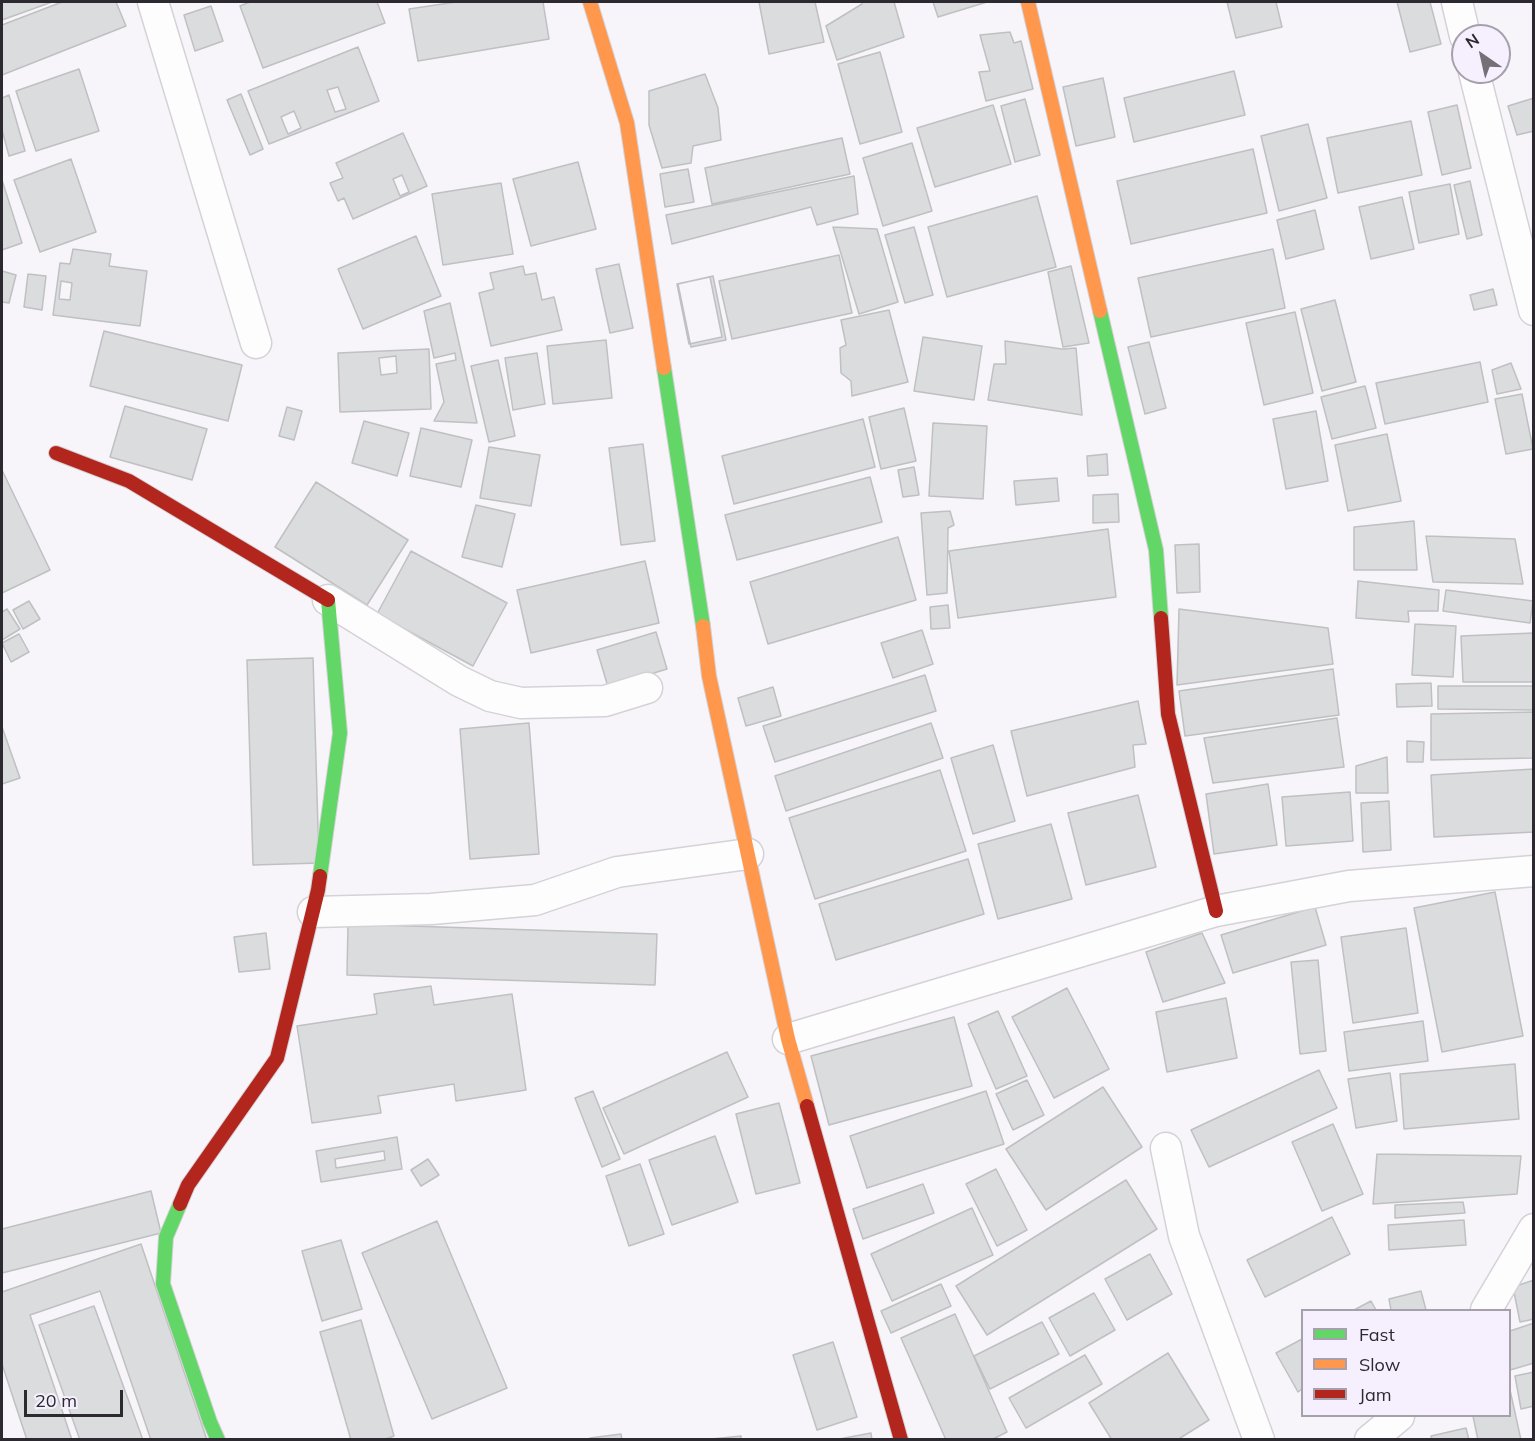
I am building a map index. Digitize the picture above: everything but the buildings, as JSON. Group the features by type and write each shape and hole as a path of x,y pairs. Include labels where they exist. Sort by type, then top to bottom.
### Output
{"street":[{"path":"153,2 256,343"},
{"path":"590,2 627,123 697,580 709,676 788,1039 901,1440"},
{"path":"1028,2 1156,550 1168,714 1216,910"},
{"path":"1457,2 1462,24"},
{"path":"1477,84 1533,310"},
{"path":"56,453 129,481 459,681 490,696 521,703 605,701 647,688"},
{"path":"218,1440 163,1284 166,1238 188,1185 277,1058 318,890 340,733 328,600"},
{"path":"313,912 431,909 535,900 616,872 748,854"},
{"path":"788,1039 1216,910 1349,886 1533,871"},
{"path":"1166,1148 1184,1236 1259,1440"},
{"path":"1487,1309 1533,1229"},
{"path":"1370,1440 1398,1417"}],"traffic: fast":[{"path":"1100,311 1156,550 1161,618"},
{"path":"664,368 703,626"},
{"path":"320,876 340,733 328,600"},
{"path":"180,1204 166,1237 163,1284 218,1440"}],"traffic: slow":[{"path":"590,2 627,123 664,368"},
{"path":"1028,2 1100,311"},
{"path":"703,626 709,676 788,1039 807,1106"}],"traffic: jam":[{"path":"56,453 129,481 328,600"},
{"path":"1161,618 1168,714 1216,911"},
{"path":"180,1204 188,1185 277,1058 320,876"},
{"path":"807,1106 901,1440"}]}
